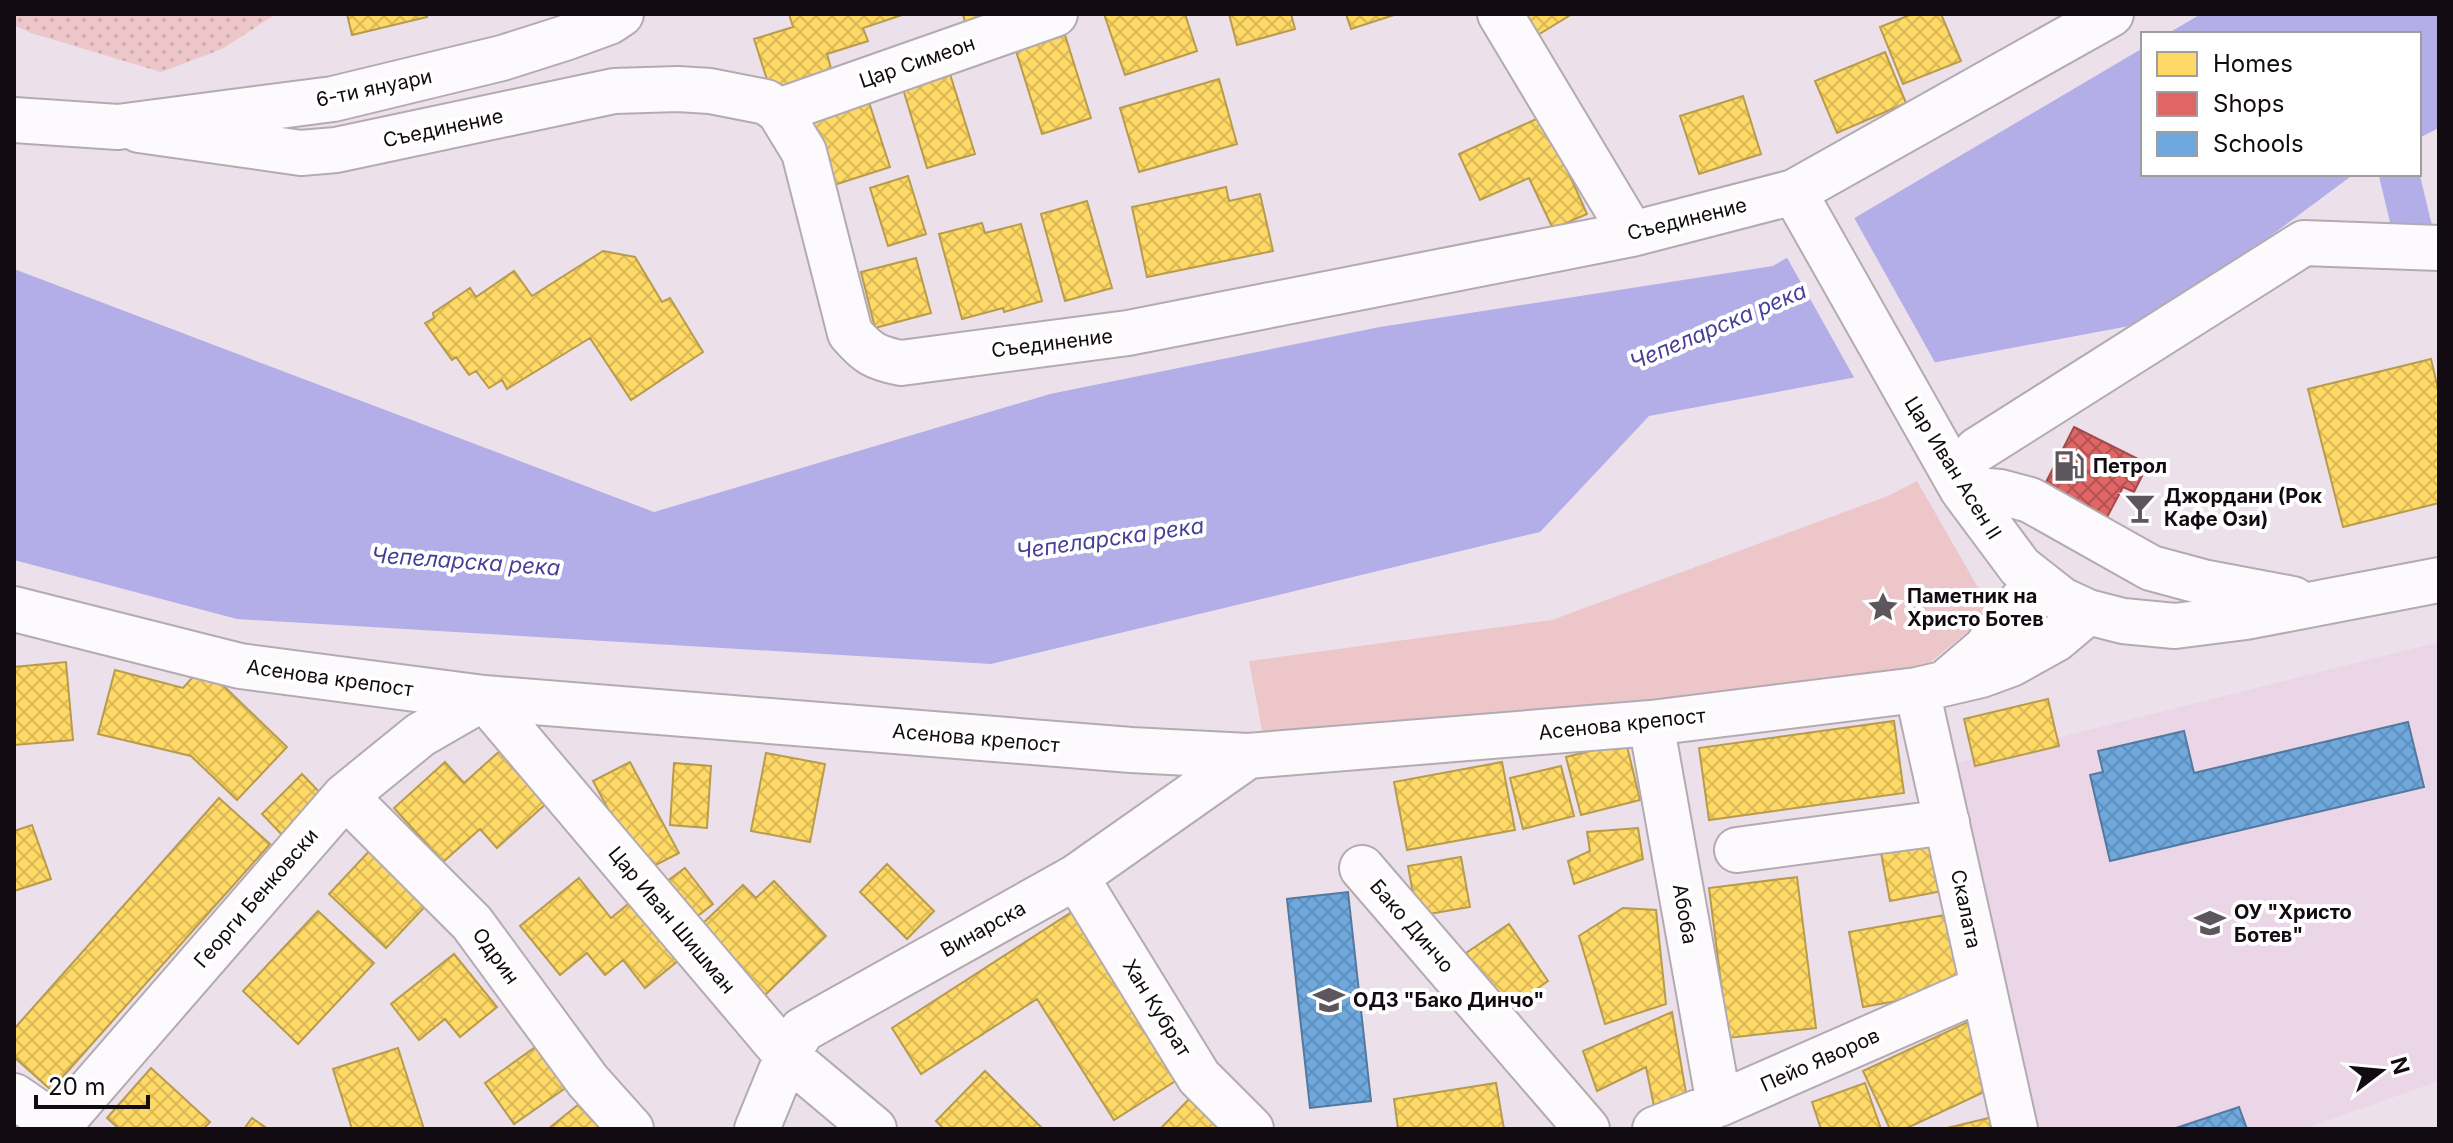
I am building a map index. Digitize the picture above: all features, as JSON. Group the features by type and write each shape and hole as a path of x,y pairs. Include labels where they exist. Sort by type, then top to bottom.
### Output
{"street":[{"name":"6-ти януари","path":"118,127 333,99 502,58 609,22 621,14"},
{"name":"Цар Симеон","path":"779,111 1055,14"},
{"path":"1500,14 1632,234"},
{"name":"Съединение","path":"118,127 301,153 336,150 614,91 710,91 766,102 779,111 804,152 850,333 863,348 879,359 901,363 1128,333 1632,234 1794,192 2091,19"},
{"path":"14,103 118,127"},
{"path":"14,120 118,127"},
{"name":"Цар Иван Асен II","path":"1794,192 1960,465 2005,549 2036,582 2062,600 2088,612 2131,622 2175,626 2246,617 2439,580"},
{"path":"2315,603 2203,582 2151,568 2030,500 2000,492 1960,465 2304,243 2439,248"},
{"path":"1930,688 1985,649 2036,582"},
{"name":"Асенова крепост","path":"14,609 240,666 484,698 1131,750 1248,756 1651,723 1930,688 1981,675 2034,653 2088,612"},
{"name":"Скалата","path":"1930,688 1947,822 2015,1129"},
{"name":"Георги Бенковски","path":"58,1128 345,796 420,735 484,698"},
{"name":"Цар Иван Шишман","path":"484,698 787,1056 874,1129"},
{"name":"Абоба","path":"1651,723 1719,1104"},
{"name":"Винарска","path":"757,1129 787,1056 802,1030 1076,877 1248,756"},
{"name":"Одрин","path":"345,796 472,923 588,1081 631,1129"},
{"path":"1737,850 1947,822"},
{"name":"Бако Динчо","path":"1362,868 1587,1129"},
{"name":"Хан Кубрат","path":"1076,877 1199,1077 1251,1129"},
{"name":"Пейо Яворов","path":"1655,1129 1983,988"},
{"path":"14,1096 58,1128"}],"shaded area":[{"path":"14,14 276,14 222,49 161,72 31,33 14,25"},
{"path":"1917,481 1992,612 1906,682 1265,746 1249,661 1552,620 1888,496"},
{"name":"ОУ \"Христо Ботев\"","path":"2439,642 2439,1081 2303,1129 2022,1129 1950,765"}],"water":[{"path":"2201,14 2439,14 2439,128 2421,137 2421,32 2170,32"},
{"name":"Чепеларска река","path":"2141,49 2141,176 2351,176 2156,321 1649,416 1540,532 991,664 237,619 14,560 14,269 654,512 1050,394 1380,327 1773,266"}],"pier":[{"path":"1852,214 1937,366 1856,381 1785,254"}],"building: Homes":[{"path":"347,14 426,14 427,17 352,35"},
{"path":"789,14 905,14 863,28 868,41 827,54 832,72 771,92 754,39 793,27"},
{"path":"963,14 1013,14 966,27"},
{"path":"1104,14 1185,14 1197,51 1125,75"},
{"path":"1229,14 1291,14 1295,29 1237,45"},
{"path":"1346,14 1397,14 1351,29"},
{"path":"1518,14 1572,14 1533,38"},
{"path":"1912,14 1941,14 1961,61 1903,84 1880,27"},
{"path":"1065,35 1091,118 1042,134 1016,51"},
{"path":"1885,52 1906,103 1837,133 1815,81"},
{"path":"950,74 975,154 927,168 903,89"},
{"path":"1219,79 1237,144 1139,172 1120,108"},
{"path":"866,93 890,167 831,186 808,111"},
{"path":"1743,96 1761,154 1699,174 1680,116"},
{"path":"1543,116 1587,214 1553,229 1529,178 1480,200 1459,154"},
{"path":"908,176 926,234 888,246 870,188"},
{"path":"1226,187 1229,201 1260,194 1273,251 1147,277 1132,207"},
{"path":"1087,201 1112,288 1065,301 1041,214"},
{"path":"982,223 985,233 1021,224 1042,301 962,319 939,234"},
{"path":"603,251 635,257 662,302 670,298 703,352 631,400 590,338 507,389 502,380 489,388 476,371 469,375 456,357 452,360 425,323 434,318 433,313 470,288 476,297 514,271 532,296"},
{"path":"916,258 931,313 875,328 861,272"},
{"path":"2431,359 2439,393 2439,503 2343,527 2308,389"},
{"path":"66,662 73,740 14,745 14,667"},
{"path":"203,666 287,747 237,800 191,756 98,734 115,670 183,688"},
{"path":"2048,699 2059,746 1975,766 1964,719"},
{"path":"1894,721 1904,793 1709,820 1699,748"},
{"path":"1626,742 1640,800 1581,815 1566,757"},
{"path":"502,749 548,802 497,848 480,829 443,862 394,808 445,762 464,783"},
{"path":"766,753 825,764 810,842 751,831"},
{"path":"630,762 679,853 642,872 593,781"},
{"path":"1502,762 1515,830 1407,850 1394,782"},
{"path":"674,763 711,766 707,828 670,825"},
{"path":"1561,766 1574,816 1523,829 1510,778"},
{"path":"302,774 329,802 289,842 262,814"},
{"path":"219,798 270,844 51,1090 14,1057 14,1029"},
{"path":"32,825 51,879 14,891 14,831"},
{"path":"1638,828 1643,859 1574,884 1568,861 1590,851 1587,832"},
{"path":"1942,830 1953,889 1890,901 1879,842"},
{"path":"374,846 431,900 386,948 329,894"},
{"path":"1461,857 1470,907 1417,916 1408,866"},
{"path":"887,864 934,911 907,939 860,892"},
{"path":"685,868 713,904 690,922 662,885"},
{"path":"1797,877 1816,1028 1728,1038 1709,888"},
{"path":"579,878 611,918 638,896 685,955 645,988 623,960 605,975 587,953 560,975 520,926"},
{"path":"774,881 826,936 764,996 699,927 743,885 756,898"},
{"path":"1078,908 1185,1075 1114,1120 1037,999 921,1074 892,1028"},
{"path":"1623,908 1656,910 1666,1004 1605,1024 1579,936"},
{"path":"318,911 374,963 298,1044 243,991"},
{"path":"1962,912 1975,987 1863,1007 1849,932"},
{"path":"1509,924 1548,981 1505,1011 1466,953"},
{"path":"454,954 497,1007 460,1037 445,1019 419,1040 391,1004"},
{"path":"1672,1012 1689,1110 1656,1116 1646,1067 1597,1091 1583,1051"},
{"path":"1970,1021 1999,1085 1905,1129 1890,1129 1863,1071"},
{"path":"548,1038 577,1080 514,1124 485,1083"},
{"path":"398,1048 424,1129 352,1129 333,1069"},
{"path":"151,1068 210,1122 203,1129 119,1129 107,1118"},
{"path":"985,1071 1043,1129 944,1129 936,1121"},
{"path":"1496,1083 1504,1129 1398,1129 1394,1099"},
{"path":"1865,1083 1881,1129 1821,1129 1812,1102"},
{"path":"1194,1094 1230,1129 1160,1129"},
{"path":"589,1096 615,1129 548,1129"},
{"path":"1997,1116 2000,1129 1943,1129"},
{"path":"252,1118 268,1129 244,1129"}],"building: Shops":[{"path":"2074,427 2148,464 2134,492 2123,487 2106,519 2043,488"}],"building: Schools":[{"path":"2408,722 2424,787 2110,861 2090,775 2103,772 2098,751 2184,731 2194,773"},
{"name":"ОДЗ \"Бако Динчо\"","path":"1348,892 1371,1101 1310,1108 1287,899"},
{"path":"2239,1107 2247,1129 2173,1129"}],"waterway":[{"path":"2399,176 2412,228"}],"place":[{"name":"Петрол","path":"2069,466"},
{"name":"Джордани (Рок Кафе Ози)","path":"2140,508"},
{"name":"Паметник на Христо Ботев","path":"1883,607"},
{"name":"ОУ \"Христо Ботев\"","path":"2210,923"},
{"name":"ОДЗ \"Бако Динчо\"","path":"1329,1000"}]}
